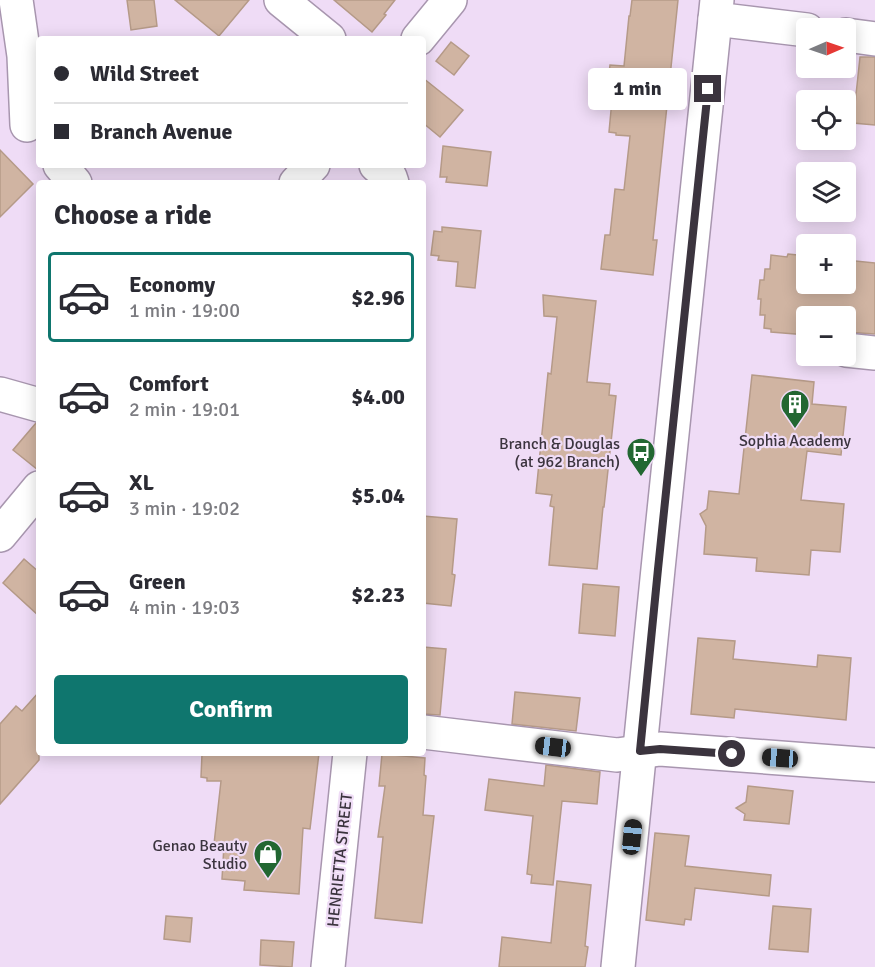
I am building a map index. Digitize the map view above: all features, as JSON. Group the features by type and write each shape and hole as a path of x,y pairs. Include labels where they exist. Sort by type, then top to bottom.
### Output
{"main road":[{"path":"16,0 24,56 22,125"},
{"path":"281,0 325,36"},
{"path":"420,36 450,0"},
{"path":"618,967 716,10 796,28"},
{"path":"856,36 875,39"},
{"path":"62,168 72,180"},
{"path":"299,180 310,168"},
{"path":"380,168 391,180"},
{"path":"856,351 875,353"},
{"path":"0,394 36,404"},
{"path":"0,535 36,492"},
{"path":"426,732 617,755 660,749 875,765"},
{"name":"HENRIETTA STREET","path":"328,967 350,756"}],"building":[{"path":"127,0 154,0 157,26 131,30"},
{"path":"175,0 249,0 219,36"},
{"path":"334,0 395,0 372,32"},
{"path":"632,0 678,0 653,240 657,240 653,275 601,269 605,235 610,235 615,189 624,190 630,136 609,132 612,100 606,99 610,65 624,66"},
{"path":"451,42 469,56 454,75 436,61"},
{"path":"860,57 875,57 875,125 856,123"},
{"path":"426,80 463,110 440,137 426,125"},
{"path":"443,146 491,152 487,186 446,182 447,177 440,177"},
{"path":"0,150 33,184 0,217"},
{"path":"442,227 481,231 475,288 456,286 458,262 438,260 439,256 431,255 434,231 442,232"},
{"path":"788,254 796,255 796,294 856,294 856,261 875,263 875,334 856,333 856,306 796,306 796,334 771,332 771,329 764,328 765,315 760,315 761,299 758,299 760,280 764,280 765,269 770,269 771,255 787,257"},
{"path":"543,295 596,301 587,382 610,384 609,395 616,396 597,569 549,565 554,507 550,506 552,495 536,493 548,373 551,374 557,317 544,316"},
{"path":"752,375 814,382 812,404 846,407 841,455 807,451 801,500 844,504 840,552 811,550 809,575 756,571 757,558 704,554 706,526 700,514 707,509 709,491 739,494"},
{"path":"36,423 36,468 13,450"},
{"path":"426,516 457,519 452,574 455,575 451,606 426,603"},
{"path":"24,559 36,569 36,613 3,583"},
{"path":"583,584 619,587 615,636 579,633"},
{"path":"698,638 735,641 733,659 817,667 818,655 851,658 846,720 735,709 734,718 691,714"},
{"path":"426,647 446,649 440,715 426,714"},
{"path":"515,692 580,698 576,731 512,724"},
{"path":"36,695 36,756 39,756 39,760 0,804 0,724 16,706 22,711"},
{"path":"202,756 319,756 310,829 303,828 299,894 244,890 245,881 222,879 224,845 214,844 221,781 207,781 207,778 201,777"},
{"path":"382,756 425,758 423,815 434,816 422,923 375,918 383,837 378,837 385,786 379,786"},
{"path":"546,765 600,772 597,804 562,801 553,885 531,883 532,875 527,874 533,816 485,810 489,779 544,786"},
{"path":"748,786 793,791 789,824 744,820 745,814 736,808 746,802"},
{"path":"655,833 689,836 685,866 771,875 769,896 695,888 691,920 685,919 684,925 646,920"},
{"path":"557,881 591,885 585,967 499,967 502,937 551,943"},
{"path":"773,906 811,909 808,952 769,949"},
{"path":"166,916 192,918 190,942 164,939"},
{"path":"261,940 294,942 292,967 260,965"}],"place":[{"name":"Sophia Academy","path":"795,430"},
{"name":"Branch & Douglas (at 962 Branch)","path":"641,478"},
{"name":"Genao Beauty Studio","path":"268,880"}],"route":[{"path":"708,89 640,751 660,749 732,754"}]}
